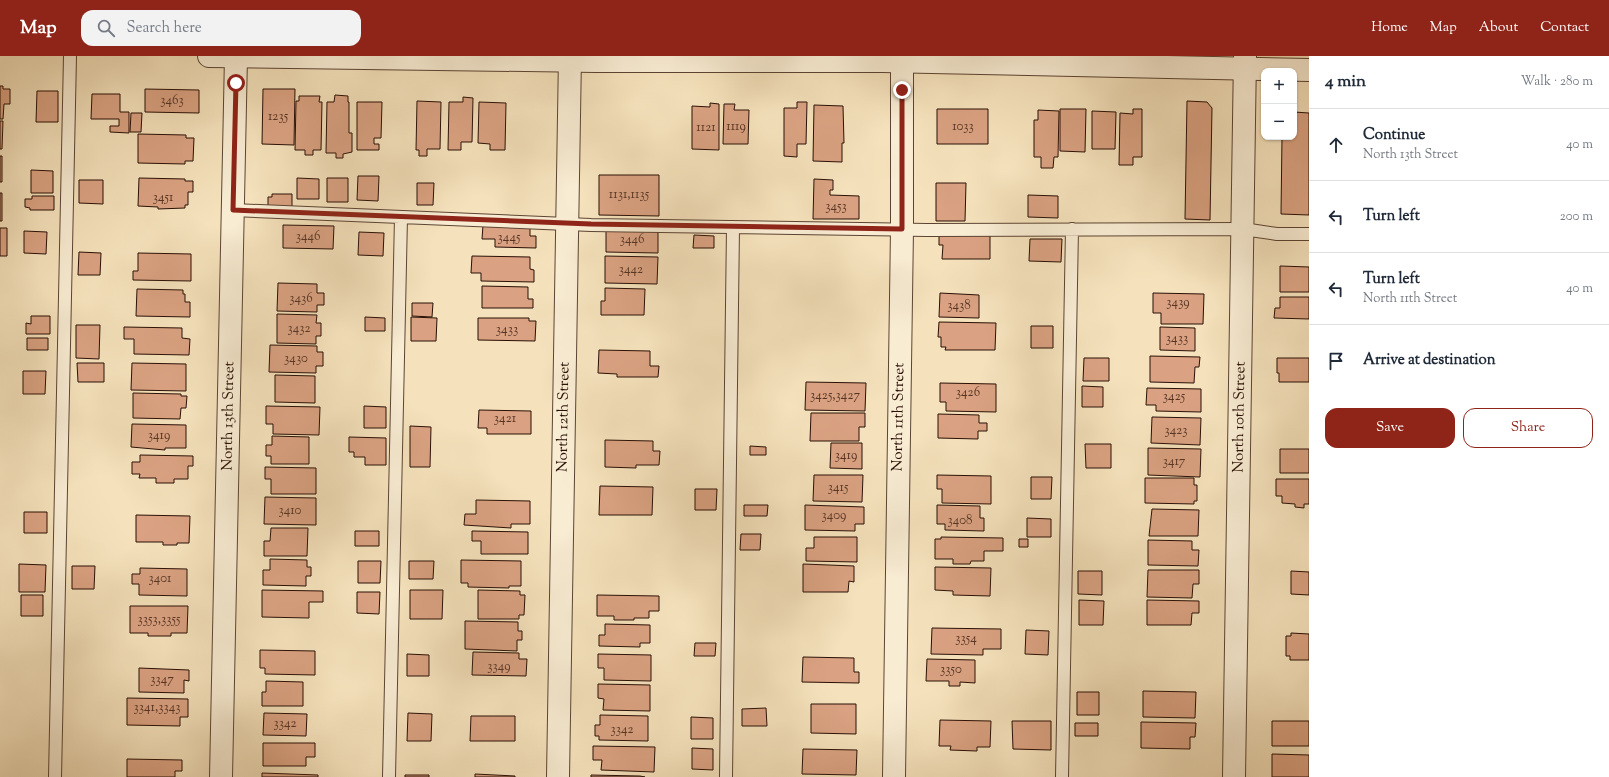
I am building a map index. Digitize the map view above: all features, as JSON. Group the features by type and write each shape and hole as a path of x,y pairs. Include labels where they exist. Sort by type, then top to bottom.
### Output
{"street":[{"path":"209,56 1245,62 1309,70"},
{"name":"North 13th Street","path":"221,777 236,56"},
{"name":"North 12th Street","path":"558,777 570,58"},
{"name":"North 11th Street","path":"894,777 902,229 902,59"},
{"name":"North 10th Street","path":"1234,777 1245,62"}],"lane":[{"path":"55,777 70,56"},
{"path":"233,210 568,224 902,229 1243,229 1277,234 1309,234"},
{"path":"389,777 401,217"},
{"path":"726,777 733,227"},
{"path":"1062,777 1072,229"}],"building":[{"path":"0,86 3,86 3,89 10,89 10,104 4,104 3,119 0,119"},
{"path":"145,89 199,90 199,113 145,112"},
{"path":"263,89 295,89 294,145 262,144"},
{"path":"37,91 58,91 58,122 36,122"},
{"path":"92,94 120,94 120,112 129,112 129,133 110,132 110,126 119,126 119,119 91,119"},
{"path":"335,95 348,96 349,102 349,133 352,133 352,152 343,154 343,158 336,158 336,153 326,153 327,102 334,102"},
{"path":"299,96 320,96 319,102 322,102 321,150 313,150 313,155 305,155 305,150 295,150 296,101 299,101"},
{"path":"463,97 473,98 472,142 461,142 461,150 448,150 449,102 463,102"},
{"path":"417,101 441,102 440,149 427,149 427,156 419,156 419,150 416,150"},
{"path":"1187,101 1207,102 1212,108 1210,220 1185,219"},
{"path":"357,102 382,102 381,138 374,138 374,144 379,144 379,150 357,150"},
{"path":"479,102 506,103 505,150 490,150 490,144 478,143"},
{"path":"797,102 807,102 806,144 797,144 797,157 784,156 784,108 797,108"},
{"path":"710,103 719,104 719,150 692,149 692,106 710,107"},
{"path":"724,104 735,104 734,110 749,110 748,144 723,144"},
{"path":"814,105 843,106 844,143 842,143 842,162 813,161"},
{"path":"937,109 988,109 988,144 937,144"},
{"path":"1060,109 1086,109 1085,152 1060,151"},
{"path":"1133,109 1142,109 1142,157 1133,157 1133,165 1119,165 1120,113 1133,114"},
{"path":"1038,110 1059,111 1058,157 1054,157 1053,168 1041,168 1041,157 1034,157 1034,120 1038,120"},
{"path":"1092,111 1116,112 1115,149 1092,149"},
{"path":"1297,112 1309,113 1309,215 1281,214 1282,140 1297,140"},
{"path":"131,113 142,113 141,132 130,132"},
{"path":"0,121 3,121 2,149 0,149"},
{"path":"138,134 186,135 186,138 194,138 193,161 185,161 185,164 138,163"},
{"path":"0,156 2,156 2,182 0,182"},
{"path":"31,170 53,171 53,193 31,193"},
{"path":"599,175 659,175 659,216 599,215"},
{"path":"358,176 379,176 378,201 357,200"},
{"path":"139,178 185,179 185,181 193,181 193,192 188,192 188,205 185,205 185,208 158,209 158,207 138,206"},
{"path":"297,178 319,179 319,199 297,199"},
{"path":"327,178 348,178 348,202 327,202"},
{"path":"814,179 833,180 833,190 830,190 830,195 859,196 859,219 813,219"},
{"path":"79,180 103,180 103,204 79,203"},
{"path":"417,183 434,183 433,205 417,205"},
{"path":"936,183 966,183 965,221 936,221"},
{"path":"0,193 2,193 2,221 0,221"},
{"path":"272,194 292,194 292,210 268,207 268,197 272,197"},
{"path":"1028,195 1058,196 1058,218 1028,217"},
{"path":"32,196 54,196 54,210 30,210 30,208 25,207 25,199 32,199"},
{"path":"283,225 334,226 333,249 283,248"},
{"path":"483,225 530,226 530,236 536,236 536,248 495,247 495,239 482,239"},
{"path":"606,227 658,228 658,253 606,252"},
{"path":"0,228 7,228 7,256 0,256"},
{"path":"939,230 990,231 990,259 942,259 943,245 939,245"},
{"path":"24,231 47,232 46,254 24,253"},
{"path":"359,232 384,233 383,256 358,255"},
{"path":"694,235 714,236 714,248 693,248"},
{"path":"1030,239 1062,239 1061,262 1029,261"},
{"path":"79,252 101,253 100,275 78,275"},
{"path":"138,253 191,254 191,281 133,280 133,271 138,271"},
{"path":"472,256 530,257 530,269 534,270 534,282 481,281 481,273 471,273"},
{"path":"605,256 658,257 657,284 605,283"},
{"path":"1280,266 1309,267 1309,292 1280,292"},
{"path":"278,283 317,284 317,293 324,293 324,305 317,305 317,312 277,311"},
{"path":"482,286 528,287 528,299 533,299 533,308 482,308"},
{"path":"605,288 645,289 644,315 601,315 601,301 605,301"},
{"path":"137,289 183,290 183,294 185,294 185,302 190,302 190,317 136,316"},
{"path":"940,293 979,295 979,318 939,317"},
{"path":"1153,293 1204,294 1203,324 1161,324 1161,313 1153,313"},
{"path":"1280,297 1309,297 1309,319 1274,318 1275,308 1280,308"},
{"path":"412,303 433,303 432,317 412,316"},
{"path":"277,314 317,315 316,323 321,323 321,336 316,336 316,344 277,343"},
{"path":"31,316 50,316 50,334 26,334 26,323 31,324"},
{"path":"365,317 385,318 385,331 365,331"},
{"path":"411,317 437,318 436,341 411,341"},
{"path":"478,318 529,318 529,321 536,321 535,341 478,340"},
{"path":"939,322 996,323 995,350 945,350 946,347 941,347 941,337 938,337"},
{"path":"76,325 100,325 99,359 76,358"},
{"path":"1031,326 1053,326 1053,348 1031,348"},
{"path":"124,327 182,328 182,338 190,339 189,355 134,354 134,339 124,339"},
{"path":"1160,327 1195,328 1195,351 1160,350"},
{"path":"27,338 48,338 48,350 27,350"},
{"path":"270,345 317,346 317,352 323,352 323,366 316,366 316,373 269,372"},
{"path":"599,350 650,351 650,366 659,366 658,377 617,377 617,374 598,373"},
{"path":"1150,356 1200,357 1199,367 1195,367 1194,383 1150,382"},
{"path":"1084,358 1109,358 1109,381 1083,381"},
{"path":"1277,358 1309,358 1309,382 1279,382 1279,373 1277,373"},
{"path":"77,363 104,363 104,382 78,382"},
{"path":"132,363 186,364 186,391 131,390"},
{"path":"23,371 46,371 45,394 23,394"},
{"path":"275,375 315,376 315,403 275,402"},
{"path":"806,382 866,383 865,411 805,410"},
{"path":"940,383 996,384 996,412 946,411 946,402 940,402"},
{"path":"1082,386 1103,387 1103,407 1082,407"},
{"path":"1147,388 1201,389 1201,412 1156,411 1156,405 1146,405"},
{"path":"133,393 181,394 181,396 187,396 186,408 181,408 180,419 133,418"},
{"path":"266,406 320,407 319,435 273,434 273,424 266,424"},
{"path":"364,406 386,407 386,428 364,428"},
{"path":"479,410 531,411 531,434 487,434 487,428 478,428"},
{"path":"811,413 865,413 865,427 859,427 859,441 810,441"},
{"path":"938,414 979,415 979,423 987,423 987,431 978,431 978,439 938,438"},
{"path":"1152,417 1201,418 1200,445 1151,443"},
{"path":"132,424 186,425 186,448 165,448 165,450 131,447"},
{"path":"410,426 431,427 430,467 410,467"},
{"path":"272,436 309,437 309,464 271,464 271,456 266,456 266,445 272,445"},
{"path":"349,437 386,438 386,465 365,465 365,457 354,457 354,452 349,452"},
{"path":"605,440 653,441 653,451 660,451 659,465 636,465 636,468 605,467"},
{"path":"831,443 862,443 862,469 830,468"},
{"path":"1085,444 1111,444 1111,468 1086,468"},
{"path":"750,446 766,447 766,455 750,455"},
{"path":"1148,448 1201,449 1200,477 1148,475"},
{"path":"1280,449 1309,449 1309,473 1280,473"},
{"path":"140,455 193,456 193,466 188,466 188,479 174,479 174,483 156,483 156,478 139,478 140,474 132,474 132,462 140,462"},
{"path":"265,467 316,468 316,494 271,494 271,479 265,479"},
{"path":"814,475 863,475 862,502 813,501"},
{"path":"937,475 991,476 991,504 942,503 942,489 937,489"},
{"path":"1031,477 1052,477 1051,499 1031,499"},
{"path":"1145,478 1194,478 1194,485 1197,485 1197,501 1194,501 1194,504 1145,503"},
{"path":"1276,479 1309,479 1309,504 1304,504 1304,508 1295,507 1295,504 1282,503 1282,496 1276,496"},
{"path":"600,486 653,487 652,515 599,515"},
{"path":"695,489 717,489 716,510 695,510"},
{"path":"265,497 316,498 316,525 264,524"},
{"path":"476,500 530,501 530,524 511,524 511,528 464,525 465,514 476,514"},
{"path":"744,505 768,505 767,516 744,516"},
{"path":"805,505 864,507 864,524 855,524 855,531 805,530"},
{"path":"937,505 980,506 980,518 984,518 984,531 945,530 945,524 937,524"},
{"path":"1152,509 1199,510 1198,536 1149,536"},
{"path":"24,512 47,512 47,533 24,533"},
{"path":"136,515 190,516 189,543 163,545 163,542 136,542"},
{"path":"1027,518 1051,519 1051,537 1027,537"},
{"path":"271,528 308,528 307,556 264,556 264,541 270,541"},
{"path":"355,531 379,531 379,546 355,546"},
{"path":"472,531 528,532 528,554 481,554 481,541 472,541"},
{"path":"741,534 761,534 760,550 740,550"},
{"path":"814,537 857,537 857,562 806,561 806,548 814,548"},
{"path":"941,537 1003,538 1003,551 984,551 984,561 971,561 970,564 953,564 953,559 935,559 935,539 941,539"},
{"path":"1019,539 1028,539 1028,547 1019,547"},
{"path":"1148,540 1192,541 1192,550 1199,550 1198,566 1148,565"},
{"path":"270,559 307,560 307,567 311,567 311,576 306,576 306,586 263,585 263,570 270,570"},
{"path":"461,560 521,561 521,586 509,586 509,588 468,587 468,583 461,583"},
{"path":"358,561 381,561 380,583 358,583"},
{"path":"409,561 434,561 433,579 409,579"},
{"path":"19,564 46,565 45,592 19,592"},
{"path":"803,564 854,566 854,582 849,581 848,592 803,592"},
{"path":"72,566 95,566 94,589 72,589"},
{"path":"935,567 991,568 990,596 953,595 953,591 935,590"},
{"path":"140,568 187,569 187,596 139,595 139,584 132,584 132,574 140,574"},
{"path":"1148,570 1199,570 1199,584 1193,584 1192,598 1147,597"},
{"path":"1078,571 1102,571 1102,595 1078,594"},
{"path":"1291,571 1309,572 1309,595 1291,594"},
{"path":"262,590 323,591 323,602 309,602 309,618 262,617"},
{"path":"410,590 443,590 442,619 410,619"},
{"path":"478,590 520,591 520,595 525,595 524,615 519,615 519,619 478,619"},
{"path":"357,592 380,592 379,614 357,613"},
{"path":"21,595 43,595 43,616 21,616"},
{"path":"597,595 659,596 659,611 649,611 649,618 634,618 634,620 614,620 614,616 597,616"},
{"path":"1079,600 1104,601 1103,625 1079,625"},
{"path":"1147,600 1199,601 1199,613 1192,613 1191,625 1147,625"},
{"path":"130,606 188,606 187,633 171,633 171,636 148,636 148,633 130,633"},
{"path":"465,621 518,622 518,631 522,631 522,640 517,640 517,651 465,649"},
{"path":"605,624 650,625 650,643 640,643 640,647 599,646 599,635 605,635"},
{"path":"932,628 1001,629 1001,649 983,649 983,655 931,654"},
{"path":"1026,630 1049,631 1048,655 1025,654"},
{"path":"1291,633 1309,634 1309,660 1290,660 1290,656 1286,656 1286,636 1291,636"},
{"path":"695,643 716,643 715,656 694,656"},
{"path":"260,650 315,651 315,675 265,674 265,668 260,668"},
{"path":"473,652 519,653 519,659 527,659 526,676 472,675"},
{"path":"407,654 429,655 429,676 407,676"},
{"path":"598,654 651,655 651,681 604,680 604,668 598,668"},
{"path":"803,657 854,658 854,672 859,672 859,683 802,682"},
{"path":"927,659 975,660 975,683 960,682 960,686 949,686 949,681 926,681"},
{"path":"139,668 189,670 189,681 184,680 184,693 139,692"},
{"path":"266,681 303,682 303,706 262,706 262,692 266,692"},
{"path":"598,684 650,685 650,711 603,710 604,699 598,698"},
{"path":"1143,691 1196,692 1195,718 1143,717"},
{"path":"1077,692 1099,692 1099,715 1077,715"},
{"path":"127,698 188,699 188,717 180,717 180,726 127,725"},
{"path":"811,704 856,704 856,734 811,733"},
{"path":"766,708 767,726 742,726 742,709"},
{"path":"264,713 307,714 306,736 263,735"},
{"path":"408,713 432,714 431,741 407,741"},
{"path":"600,715 648,716 648,741 599,740 599,736 595,736 595,725 600,725"},
{"path":"471,716 515,716 515,741 470,741"},
{"path":"691,717 713,718 713,739 691,739"},
{"path":"940,720 991,721 990,747 977,747 977,751 950,750 951,746 939,746"},
{"path":"1012,721 1051,721 1051,750 1013,749"},
{"path":"1272,721 1309,721 1309,746 1272,746"},
{"path":"1141,722 1196,723 1195,737 1190,737 1190,749 1141,748"},
{"path":"1075,723 1098,723 1098,736 1075,736"},
{"path":"263,743 315,743 315,757 306,757 306,766 263,766"},
{"path":"593,746 655,747 654,772 601,770 602,760 593,760"},
{"path":"692,748 713,749 713,770 692,769"},
{"path":"803,749 857,750 856,775 802,774"},
{"path":"1272,754 1309,755 1309,777 1272,777"},
{"path":"127,759 182,760 182,771 175,771 175,777 127,777"},
{"path":"262,773 318,775 318,777 262,777"},
{"path":"475,774 515,776 515,777 475,777"},
{"path":"405,775 429,775 429,777 405,777"},
{"path":"591,775 640,776 645,777 591,777"}],"route":[{"path":"236,83 233,210 546,223 902,229 902,90"}]}
